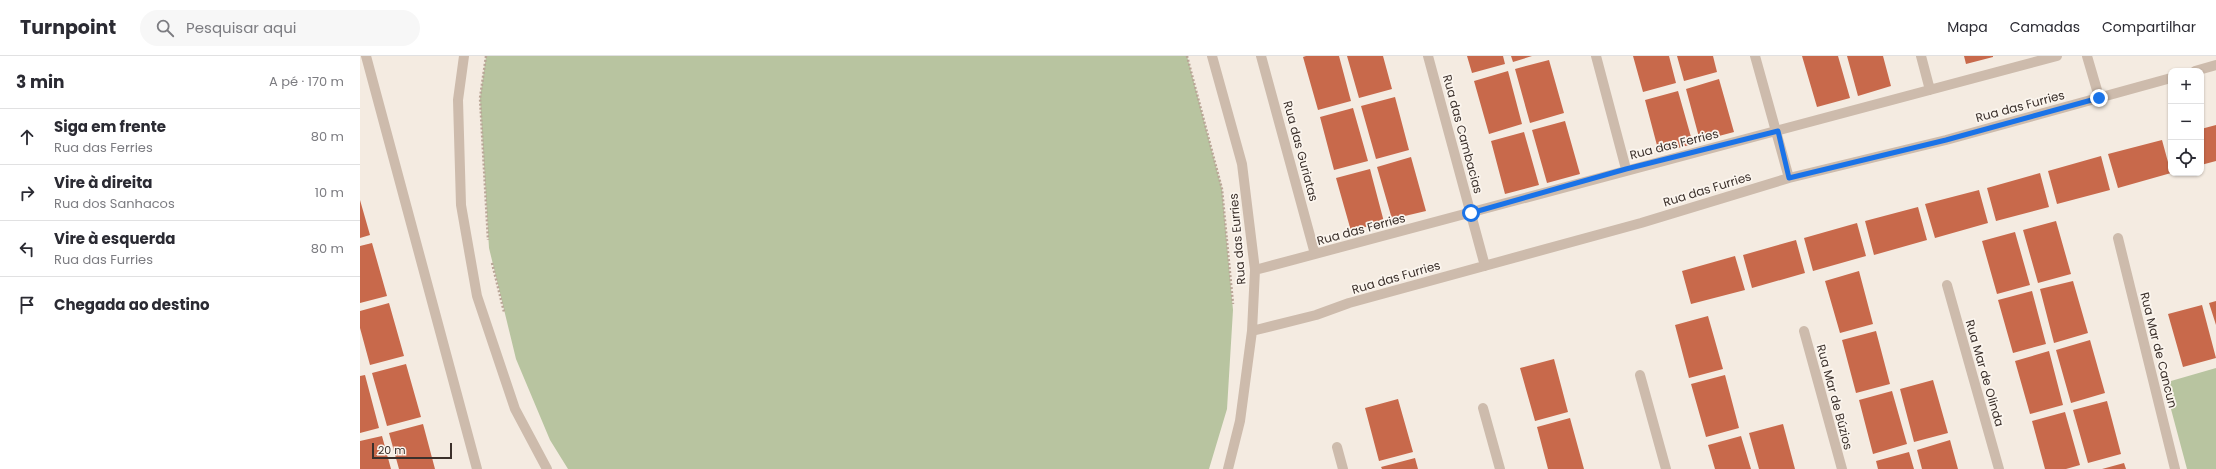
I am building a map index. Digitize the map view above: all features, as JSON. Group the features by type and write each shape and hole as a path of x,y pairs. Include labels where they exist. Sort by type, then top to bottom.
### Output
{"street":[{"path":"366,56 477,469"},
{"path":"464,56 458,100 461,205 477,296 515,409 547,469"},
{"name":"Rua das Eurries","path":"1212,56 1242,164 1255,270 1252,331 1240,421 1228,469"},
{"name":"Rua das Guriatas","path":"1261,56 1315,254"},
{"name":"Rua das Cambacias","path":"1428,56 1484,266"},
{"path":"1596,56 1626,169"},
{"path":"1755,56 1778,131 1789,178"},
{"path":"1921,56 1930,90"},
{"name":"Rua das Ferries","path":"1255,270 1471,213 1626,169 1778,131 2057,56"},
{"path":"2087,56 2099,98"},
{"path":"2204,68 2216,65"},
{"name":"Rua das Furries","path":"1252,331 1316,315 1349,304 1640,223 1789,178 1946,140 2168,79"},
{"name":"Rua Mar de Cancun","path":"2118,238 2175,469"},
{"name":"Rua Mar de Olinda","path":"1947,284 1999,469"},
{"name":"Rua Mar de Búzios","path":"1804,331 1842,469"},
{"path":"1640,375 1666,469"},
{"path":"1483,408 1500,469"},
{"path":"1337,447 1343,469"}],"path":[{"path":"486,56 480,98 489,248"},
{"path":"1187,56 1222,189 1233,310"},
{"path":"490,256 505,315"}],"green space":[{"path":"486,56 1187,56 1222,189 1233,310 1227,409 1209,469 568,469 550,440 516,359 489,248 480,98"},
{"path":"2216,368 2216,469 2187,469 2164,383"}],"building":[{"path":"1339,56 1351,101 1318,110 1303,57"},
{"path":"1347,56 1383,56 1392,89 1359,98"},
{"path":"1467,56 1503,56 1505,64 1472,73"},
{"path":"1511,56 1532,56 1513,62"},
{"path":"1633,56 1669,56 1676,83 1643,92"},
{"path":"1677,56 1713,56 1717,72 1684,81"},
{"path":"1802,56 1838,56 1850,98 1817,107"},
{"path":"1847,56 1883,56 1891,86 1858,96"},
{"path":"1964,56 1993,56 1993,57 1966,64"},
{"path":"1549,60 1564,113 1530,123 1515,69"},
{"path":"1508,71 1522,124 1489,134 1474,81"},
{"path":"1719,79 1734,132 1700,141 1686,89"},
{"path":"1678,91 1693,144 1659,153 1645,100"},
{"path":"1395,97 1409,150 1376,159 1361,106"},
{"path":"1353,108 1368,161 1334,170 1320,117"},
{"path":"1565,121 1580,174 1547,183 1532,130"},
{"path":"2216,125 2216,161 2204,164 2204,140 2204,128"},
{"path":"1524,132 1539,185 1505,194 1491,141"},
{"path":"2162,140 2168,162 2168,174 2118,188 2108,154"},
{"path":"2101,156 2110,190 2057,204 2048,171"},
{"path":"1411,157 1426,211 1392,219 1377,167"},
{"path":"1370,169 1384,222 1351,231 1336,178"},
{"path":"2040,173 2049,207 1996,221 1987,188"},
{"path":"1979,190 1988,223 1935,238 1925,204"},
{"path":"360,200 370,235 360,238"},
{"path":"1918,207 1927,240 1874,255 1865,221"},
{"path":"2056,221 2071,274 2038,283 2023,230"},
{"path":"1857,223 1866,256 1813,271 1804,238"},
{"path":"2015,232 2030,285 1997,294 1982,241"},
{"path":"1796,240 1805,273 1752,288 1743,255"},
{"path":"372,243 387,296 360,303 360,246"},
{"path":"1735,256 1745,290 1691,304 1682,271"},
{"path":"1859,271 1873,324 1840,333 1825,281"},
{"path":"2073,281 2088,333 2054,343 2040,289"},
{"path":"2032,291 2046,344 2013,353 1998,300"},
{"path":"2216,301 2216,325 2209,303"},
{"path":"389,303 404,356 370,365 360,328 360,311"},
{"path":"2202,305 2216,358 2183,367 2168,314"},
{"path":"1708,316 1723,369 1689,378 1675,325"},
{"path":"1876,331 1890,384 1856,393 1842,340"},
{"path":"2090,340 2105,393 2071,403 2056,350"},
{"path":"2049,351 2063,405 2030,414 2015,361"},
{"path":"1554,359 1568,412 1535,421 1520,368"},
{"path":"406,364 421,417 387,426 372,373"},
{"path":"365,375 379,428 360,433 360,376"},
{"path":"1725,375 1739,428 1706,437 1691,384"},
{"path":"1933,380 1948,433 1914,442 1900,389"},
{"path":"1892,391 1907,444 1873,454 1859,400"},
{"path":"1398,399 1413,452 1379,461 1365,408"},
{"path":"2107,401 2121,454 2088,463 2073,410"},
{"path":"2065,412 2080,465 2066,469 2045,469 2032,421"},
{"path":"1570,418 1584,469 1548,469 1537,427"},
{"path":"423,424 435,469 399,469 389,433"},
{"path":"1783,424 1795,469 1759,469 1749,433"},
{"path":"382,436 391,469 360,469 360,441"},
{"path":"1741,436 1751,469 1715,469 1708,445"},
{"path":"1950,440 1958,469 1922,469 1917,450"},
{"path":"1909,452 1914,469 1878,469 1876,461"},
{"path":"1415,458 1418,469 1382,469 1381,467"},
{"path":"2124,463 2126,469 2102,469"}],"route":[{"path":"1471,213 1626,169 1778,131 1789,178 1946,140 2099,98"}]}
